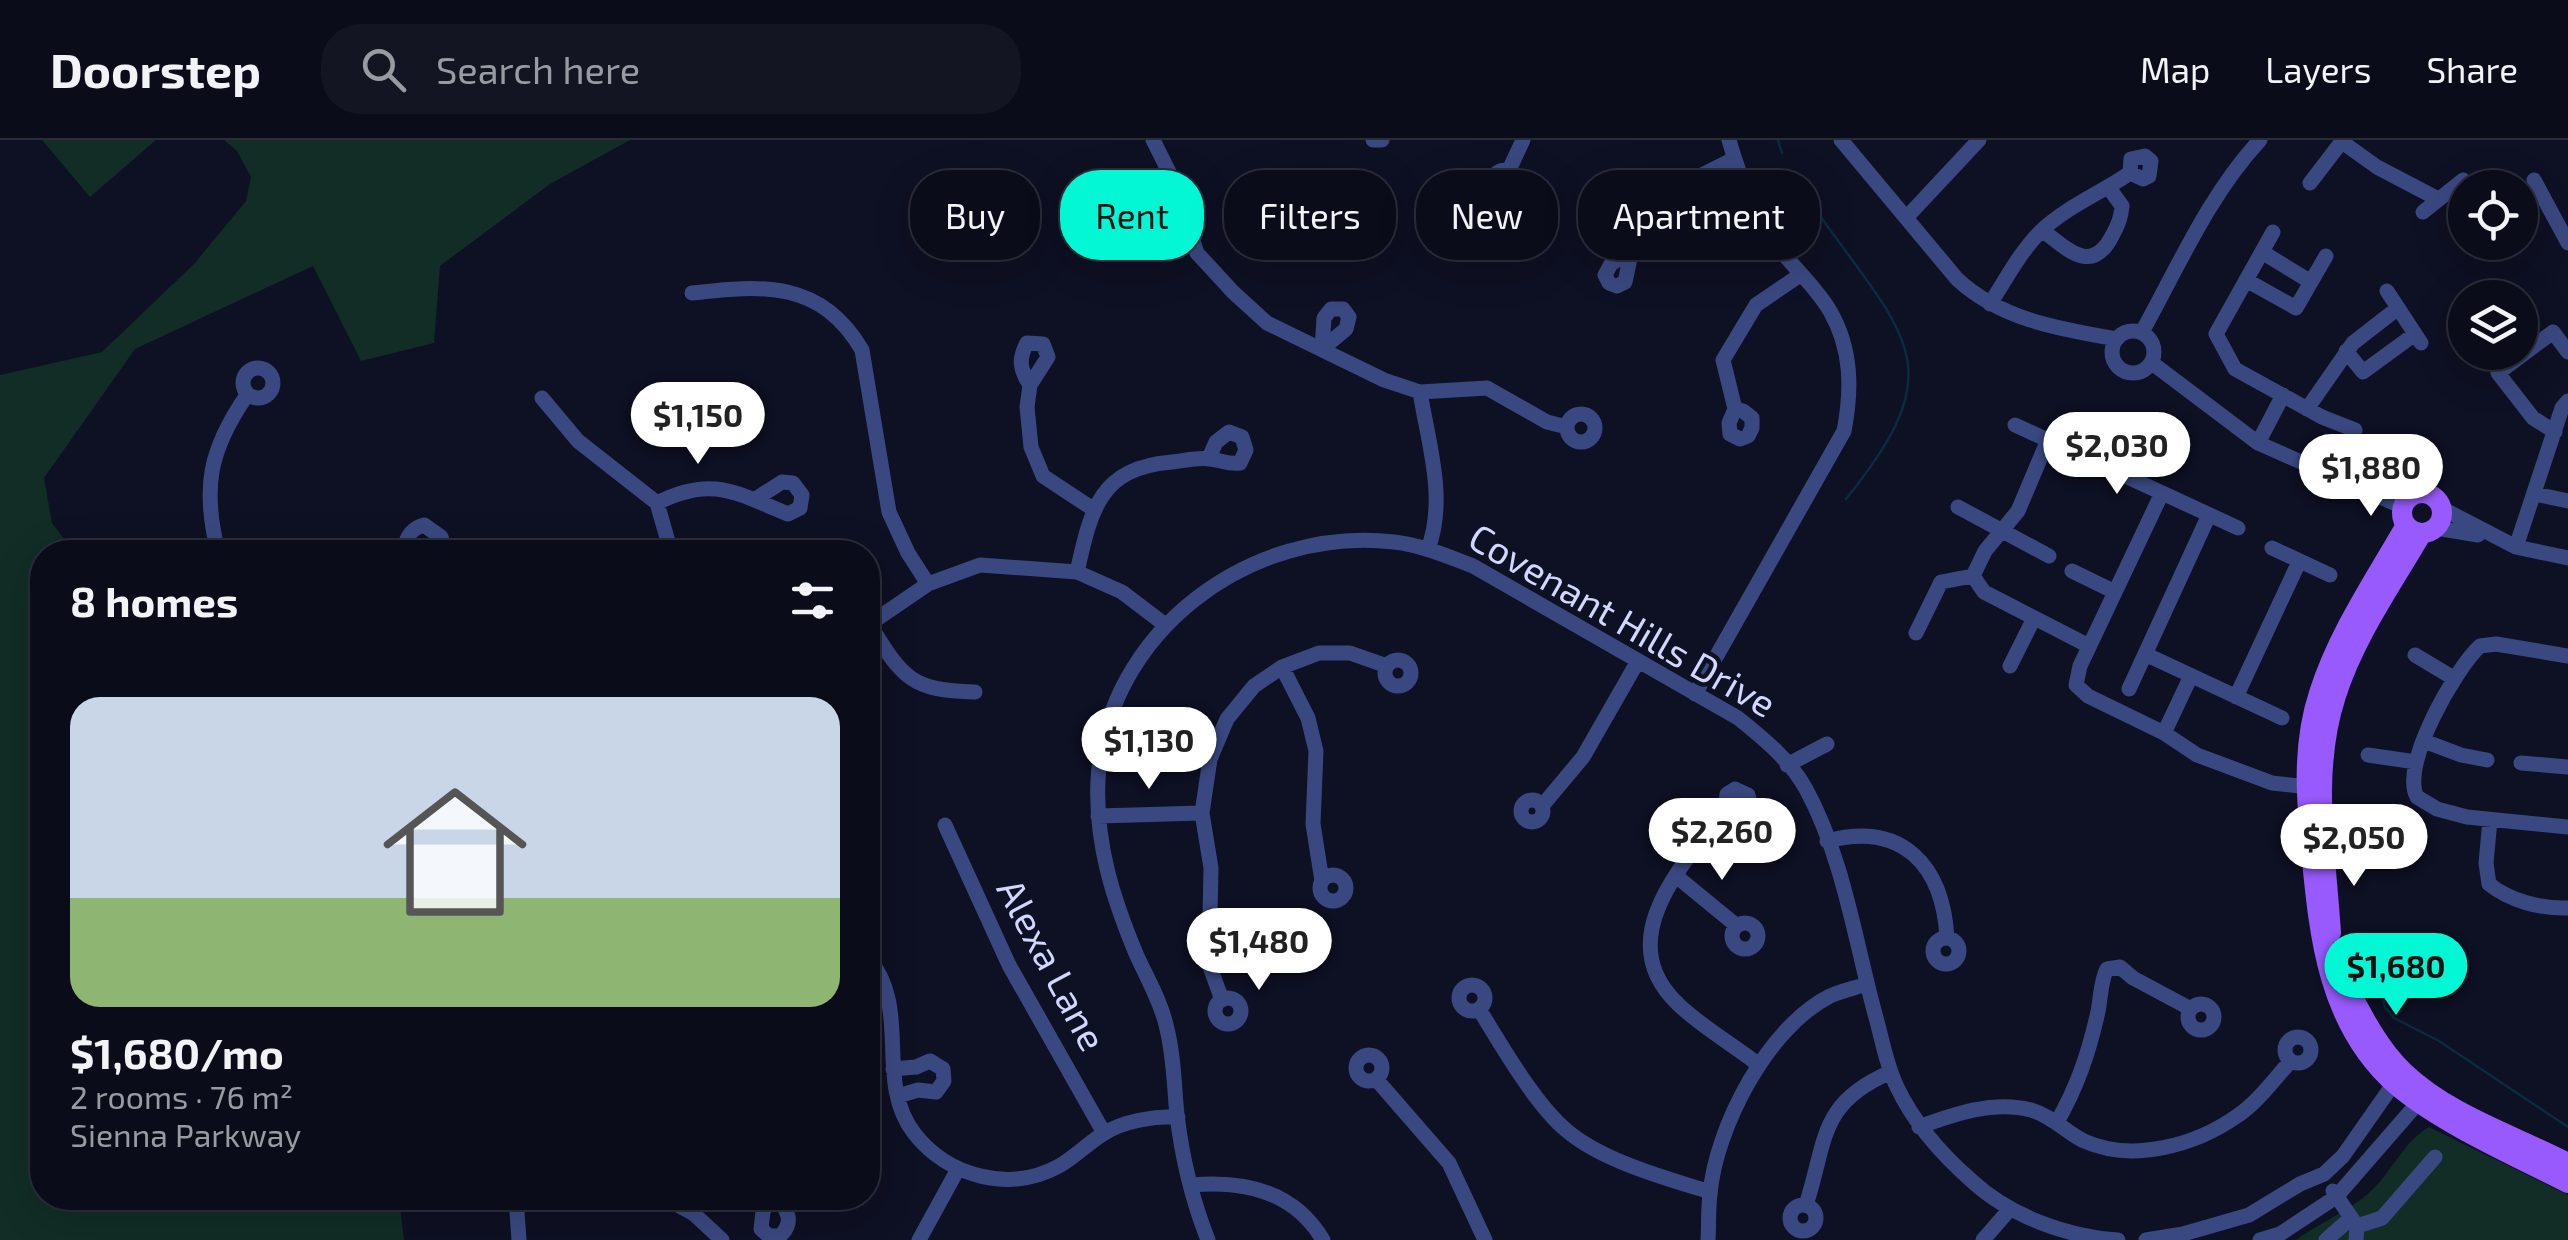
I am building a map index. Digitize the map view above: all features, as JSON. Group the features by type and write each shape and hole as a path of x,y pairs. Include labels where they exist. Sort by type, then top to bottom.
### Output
{"main road":[{"path":"2419,516 2340,641 2323,680 2310,726 2313,889 2327,968 2336,998 2356,1033 2398,1077 2568,1183"},
{"path":"2424,1096 2568,1162"}],"street":[{"path":"1153,140 1172,178 1197,253 1267,323 1384,380 1420,392 1487,388 1548,422 1567,427"},
{"path":"1373,140 1382,140"},
{"path":"1509,170 1523,140"},
{"path":"1694,694 1844,431 1850,381 1845,346 1830,310 1773,240 1747,196 1729,140"},
{"path":"1841,140 1976,297 2014,315 2114,345"},
{"path":"1906,218 1979,140"},
{"path":"2142,332 2208,211 2242,159 2260,140"},
{"path":"2310,183 2343,141 2377,166 2438,199"},
{"path":"1712,170 1734,159"},
{"path":"1990,304 2019,257 2042,230 2130,174"},
{"path":"2538,186 2563,221 2568,243"},
{"path":"2042,230 2081,256 2095,258 2103,253 2120,220 2122,206 2109,188"},
{"path":"2423,212 2448,191"},
{"path":"2273,232 2216,334 2235,368 2307,409 2355,430"},
{"path":"2262,252 2311,282"},
{"path":"2246,280 2296,308 2326,256"},
{"path":"1735,409 1723,360 1756,305 1800,276"},
{"path":"692,293 737,288 786,289 818,302 848,326 862,350 889,512 908,554 928,584"},
{"path":"2346,351 2363,372 2418,338 2387,291"},
{"path":"2307,409 2346,351 2398,308"},
{"path":"2128,331 2142,332 2154,346 2152,364 2142,372 2130,374 2118,368 2114,345 2128,331"},
{"path":"2554,432 2533,418 2498,374 2553,332 2568,352"},
{"path":"2152,364 2258,442 2419,516 2516,547 2568,558"},
{"path":"1030,385 1027,407 1031,446 1043,476 1093,509"},
{"path":"1420,392 1436,492 1436,516 1428,549"},
{"path":"2258,442 2283,395"},
{"path":"216,540 208,489 216,448 247,396"},
{"path":"542,398 578,441 657,503 668,540"},
{"path":"2516,547 2562,408 2568,401"},
{"path":"2014,425 2238,528"},
{"path":"1973,576 1985,551 2003,531 2030,488 2048,440"},
{"path":"1077,572 1093,509 1116,478 1144,464 1209,458"},
{"path":"657,503 685,490 718,489 757,498"},
{"path":"2162,494 2089,646 2076,685 2088,696 2197,755 2272,784 2314,788"},
{"path":"2535,494 2568,501"},
{"path":"1958,507 2049,556"},
{"path":"2130,689 2209,515"},
{"path":"407,540 413,530 424,525 443,540"},
{"name":"Covenant Hills Drive","path":"1208,1240 1191,1186 1165,1019 1121,917 1104,862 1098,777 1107,725 1129,677 1164,624 1236,571 1294,548 1358,540 1428,549 1473,566 1748,726 1770,743 1805,786 1827,841 1891,1072 1919,1127 1947,1159 2010,1209 2098,1239 2118,1240"},
{"path":"2272,548 2330,575"},
{"path":"2236,696 2298,562"},
{"path":"880,617 928,584 980,565 1077,572 1122,592 1164,624"},
{"path":"2072,571 2115,592"},
{"path":"1973,576 1984,592 2089,646"},
{"path":"1916,634 1941,582 1973,576"},
{"path":"2010,666 2034,618"},
{"path":"880,642 893,662 915,682 939,691 975,692"},
{"path":"2568,656 2488,644 2473,652 2440,704 2416,762 2412,789 2424,802 2451,814 2568,827"},
{"path":"1222,1000 1210,964 1211,868 1202,812 1210,759 1227,719 1254,686 1282,667 1319,654 1350,652 1387,666"},
{"path":"2145,654 2282,718"},
{"path":"2415,654 2455,679"},
{"path":"1542,806 1582,757 1638,661"},
{"path":"1282,667 1308,718 1316,751 1313,824 1322,881"},
{"path":"2164,734 2192,676"},
{"path":"2424,742 2487,760"},
{"path":"1787,764 1827,744"},
{"path":"2368,755 2416,762"},
{"path":"2521,763 2568,767"},
{"path":"1725,809 1654,910 1648,952 1660,980 1678,1004 1759,1066"},
{"path":"1098,816 1202,812"},
{"path":"2490,820 2486,863 2489,884 2502,895 2568,908"},
{"name":"Alexa Lane","path":"944,825 1008,965 1104,1133"},
{"path":"1827,841 1851,835 1871,836 1892,842 1916,856 1938,888 1948,938"},
{"path":"1676,876 1737,926"},
{"path":"2057,1122 2086,1062 2107,969 2120,967 2191,1009"},
{"path":"880,977 888,990 898,1096 915,1134 958,1170 997,1179 1023,1178 1062,1164 1104,1133 1144,1120 1178,1117"},
{"path":"1708,1240 1710,1192 1719,1154 1738,1104 1759,1066 1792,1025 1830,996 1867,984"},
{"path":"1479,1009 1542,1103 1566,1130 1658,1176 1710,1192"},
{"path":"893,1069 930,1061 943,1069 944,1081 936,1092 918,1090 898,1096"},
{"path":"1919,1127 1994,1106 2030,1110 2057,1122 2084,1141 2125,1152 2166,1148 2238,1116 2291,1061"},
{"path":"1806,1206 1824,1133 1838,1109 1870,1080 1891,1072"},
{"path":"2146,1240 2183,1234 2249,1214 2324,1174 2343,1156 2398,1077"},
{"path":"1376,1080 1448,1162 1485,1240"},
{"path":"2249,1214 2261,1240 2280,1234 2336,1196 2424,1096"},
{"path":"2326,1240 2382,1218 2435,1157"},
{"path":"919,1240 958,1170"},
{"path":"2324,1174 2355,1228"},
{"path":"1191,1186 1234,1183 1276,1195 1308,1220 1322,1240"},
{"path":"1982,1240 2010,1209"},
{"path":"517,1210 519,1240"},
{"path":"687,1210 722,1240"}],"green space":[{"path":"42,140 156,140 90,197"},
{"path":"224,140 630,140 550,184 440,266 434,343 361,361 313,266 135,349 44,478 52,523 65,540 30,540 30,1210 400,1210 404,1240 0,1240 0,375 102,352 194,264 246,201 251,177 237,151"},
{"path":"2429,1127 2568,1195 2568,1240 2296,1240 2367,1194"}],"waterway":[{"path":"1778,140 1782,153"},
{"path":"1820,217 1881,301 1898,331 1907,359 1908,388 1898,420 1878,456 1846,499"},
{"path":"2376,979 2385,1007 2394,1018 2439,1041 2568,1127"}]}
